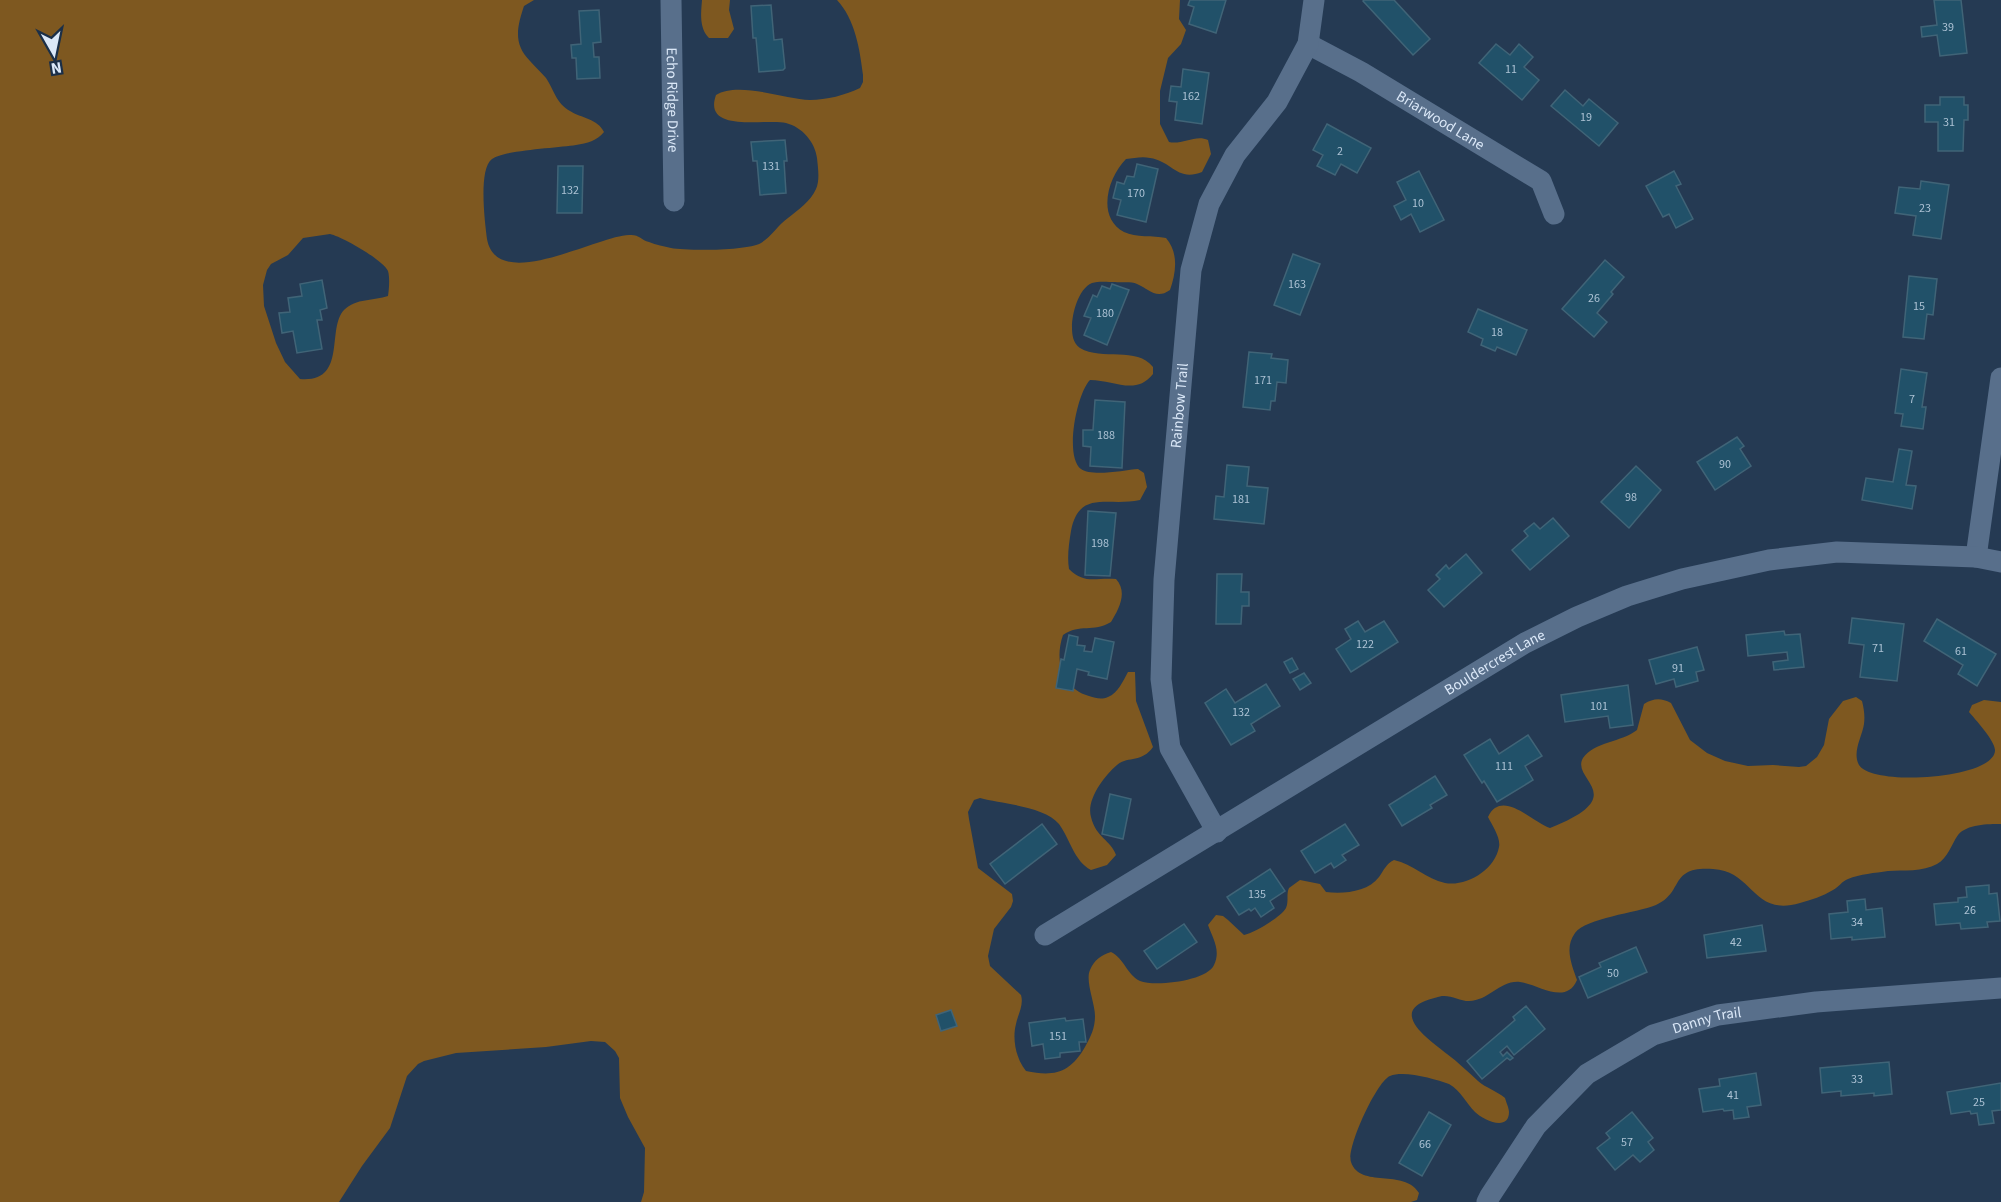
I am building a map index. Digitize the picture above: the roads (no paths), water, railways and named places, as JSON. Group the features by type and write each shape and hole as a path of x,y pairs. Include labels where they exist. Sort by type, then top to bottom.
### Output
{"street":[{"name":"Echo Ridge Drive","path":"671,0 674,201"},
{"name":"Rainbow Trail","path":"1217,832 1170,748 1161,679 1164,580 1191,270 1209,204 1235,155 1277,102 1308,44 1314,0"},
{"name":"Briarwood Lane","path":"1308,44 1361,72 1541,181 1554,214"},
{"path":"1976,557 2001,378"},
{"name":"Bouldercrest Lane","path":"1045,935 1525,643 1577,617 1627,596 1682,579 1769,560 1837,552 1976,557 2001,562"},
{"name":"Danny Trail","path":"1487,1202 1536,1126 1587,1074 1653,1035 1729,1013 1816,1002 2001,988"}]}
